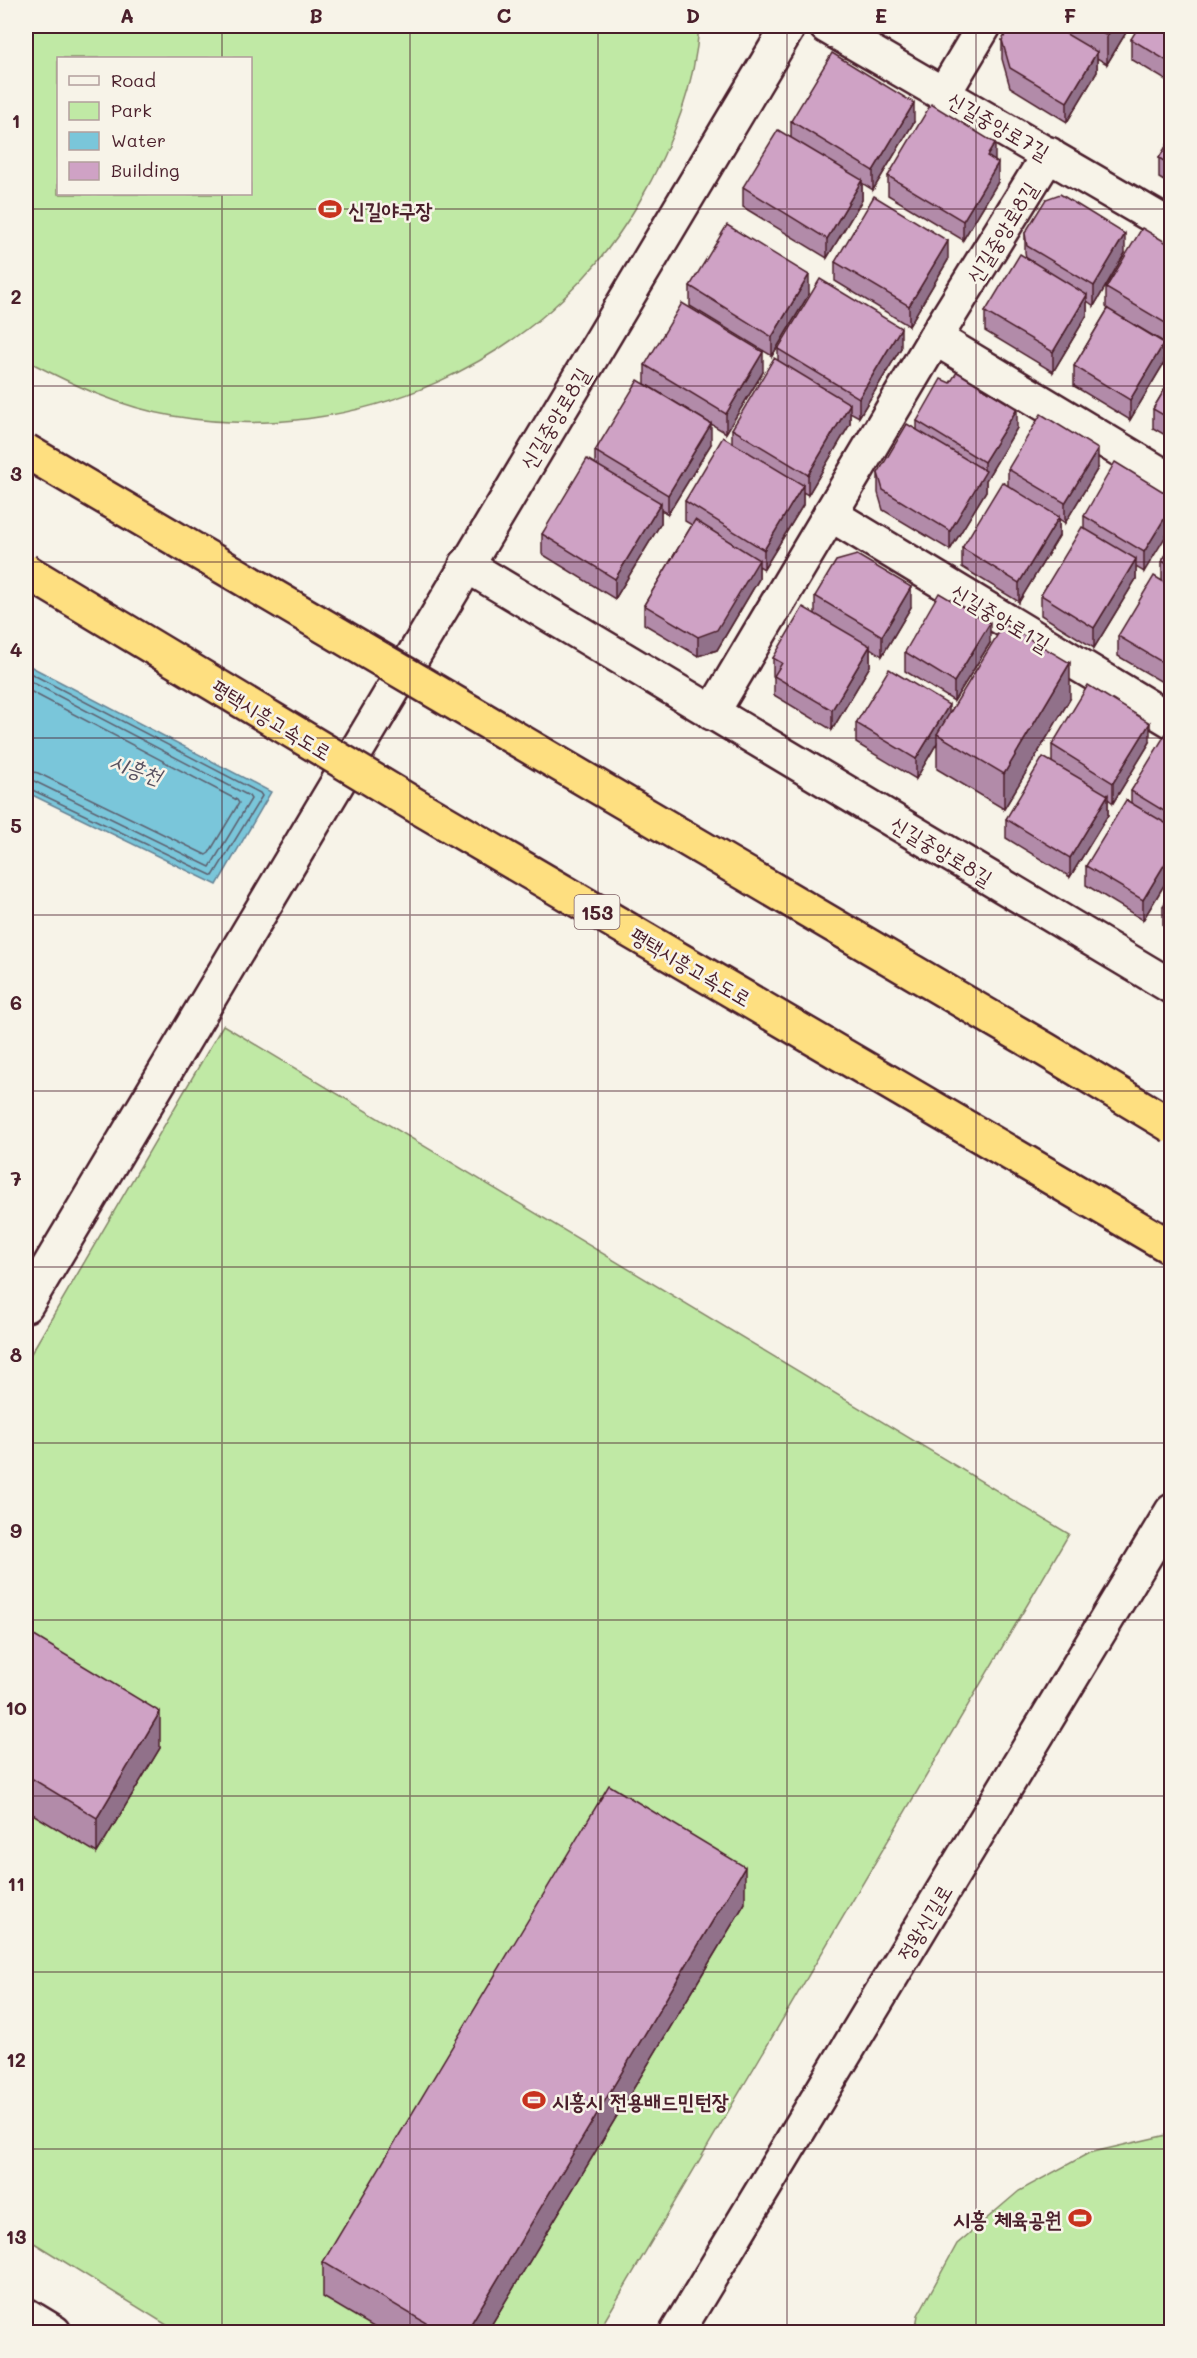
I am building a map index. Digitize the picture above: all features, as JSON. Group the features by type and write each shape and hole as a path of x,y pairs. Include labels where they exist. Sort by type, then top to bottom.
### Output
{"highway":[{"path":"26,451 1172,1126"},
{"name":"평택시흥고속도로","path":"26,571 415,805 1172,1248"}],"street":[{"name":"신길중앙로8길","path":"789,26 466,565 1172,987"},
{"name":"신길중앙로7길","path":"826,26 1172,227"},
{"path":"944,93 984,26"},
{"name":"신길중앙로8길","path":"712,713 935,338 1049,154"},
{"path":"935,338 1172,481"},
{"name":"신길중앙로1길","path":"830,514 1172,721"},
{"path":"26,1305 466,565"},
{"name":"정왕신길로","path":"676,2332 1172,1511"},
{"path":"26,2315 54,2332"}],"green space":[{"name":"신길야구장","path":"26,26 699,26 692,72 679,118 638,204 599,260 552,309 498,350 438,382 375,405 309,418 241,422 173,416 116,401 61,378 26,360"},
{"path":"223,1025 1069,1534 598,2332 178,2332 26,2238 26,1362"},
{"name":"시흥 체육공원","path":"1171,2134 1171,2332 915,2332 918,2315 957,2244 1019,2191 1089,2153"}],"water":[{"name":"시흥천","path":"26,664 271,792 217,885 26,792"}],"building":[{"path":"1011,26 1053,26 1097,52 1067,102 1010,68 1002,40"},
{"path":"1090,26 1114,26 1107,36"},
{"path":"1139,26 1172,26 1172,64 1131,39"},
{"path":"832,53 914,103 873,171 791,121"},
{"path":"931,104 995,143 987,156 998,163 963,221 888,176"},
{"path":"778,130 862,180 827,239 743,187"},
{"path":"1172,137 1172,166 1159,158"},
{"path":"1060,194 1125,234 1094,286 1027,246 1025,233 1046,199"},
{"path":"874,196 948,241 909,306 835,262"},
{"path":"727,225 809,275 772,337 690,286"},
{"path":"1142,228 1172,246 1172,327 1106,288"},
{"path":"1020,254 1087,295 1053,352 985,312"},
{"path":"820,279 901,328 859,398 778,349"},
{"path":"682,303 763,352 726,414 645,365"},
{"path":"1108,309 1164,343 1130,400 1074,366"},
{"path":"774,358 850,404 808,475 732,429"},
{"path":"957,372 1017,409 984,462 917,421 941,379 950,383"},
{"path":"1172,377 1172,420 1153,409"},
{"path":"638,380 711,424 668,495 595,451"},
{"path":"1041,414 1098,449 1065,503 1008,469"},
{"path":"907,424 986,471 950,531 883,490 878,473"},
{"path":"723,437 803,485 764,550 685,501"},
{"path":"587,459 661,503 615,579 542,534"},
{"path":"1115,462 1172,497 1172,506 1144,552 1084,516"},
{"path":"1002,482 1059,517 1019,583 962,548"},
{"path":"695,520 759,560 717,630 698,637 644,605"},
{"path":"1082,527 1136,559 1094,628 1041,595"},
{"path":"1172,545 1172,567 1162,561"},
{"path":"857,555 911,587 882,636 815,596 836,561"},
{"path":"1154,576 1172,587 1172,668 1118,636"},
{"path":"939,593 990,623 954,682 905,652"},
{"path":"803,607 870,646 832,710 774,676 782,663 773,658"},
{"path":"1004,624 1070,663 1004,774 937,734"},
{"path":"889,669 949,705 916,759 856,723"},
{"path":"1088,685 1150,723 1113,783 1052,745"},
{"path":"1168,730 1172,732 1172,816 1131,791"},
{"path":"1043,757 1108,795 1070,858 1006,819"},
{"path":"1126,800 1172,827 1172,852 1143,900 1086,866"},
{"path":"1172,892 1172,911 1163,906"},
{"path":"26,1631 160,1712 97,1818 26,1775"},
{"name":"시흥시 전용배드민턴장","path":"609,1785 745,1867 466,2332 441,2332 323,2262"}],"place":[{"name":"신길야구장","path":"330,209"},
{"name":"시흥시 전용배드민턴장","path":"534,2100"},
{"name":"시흥 체육공원","path":"1080,2218"}]}
